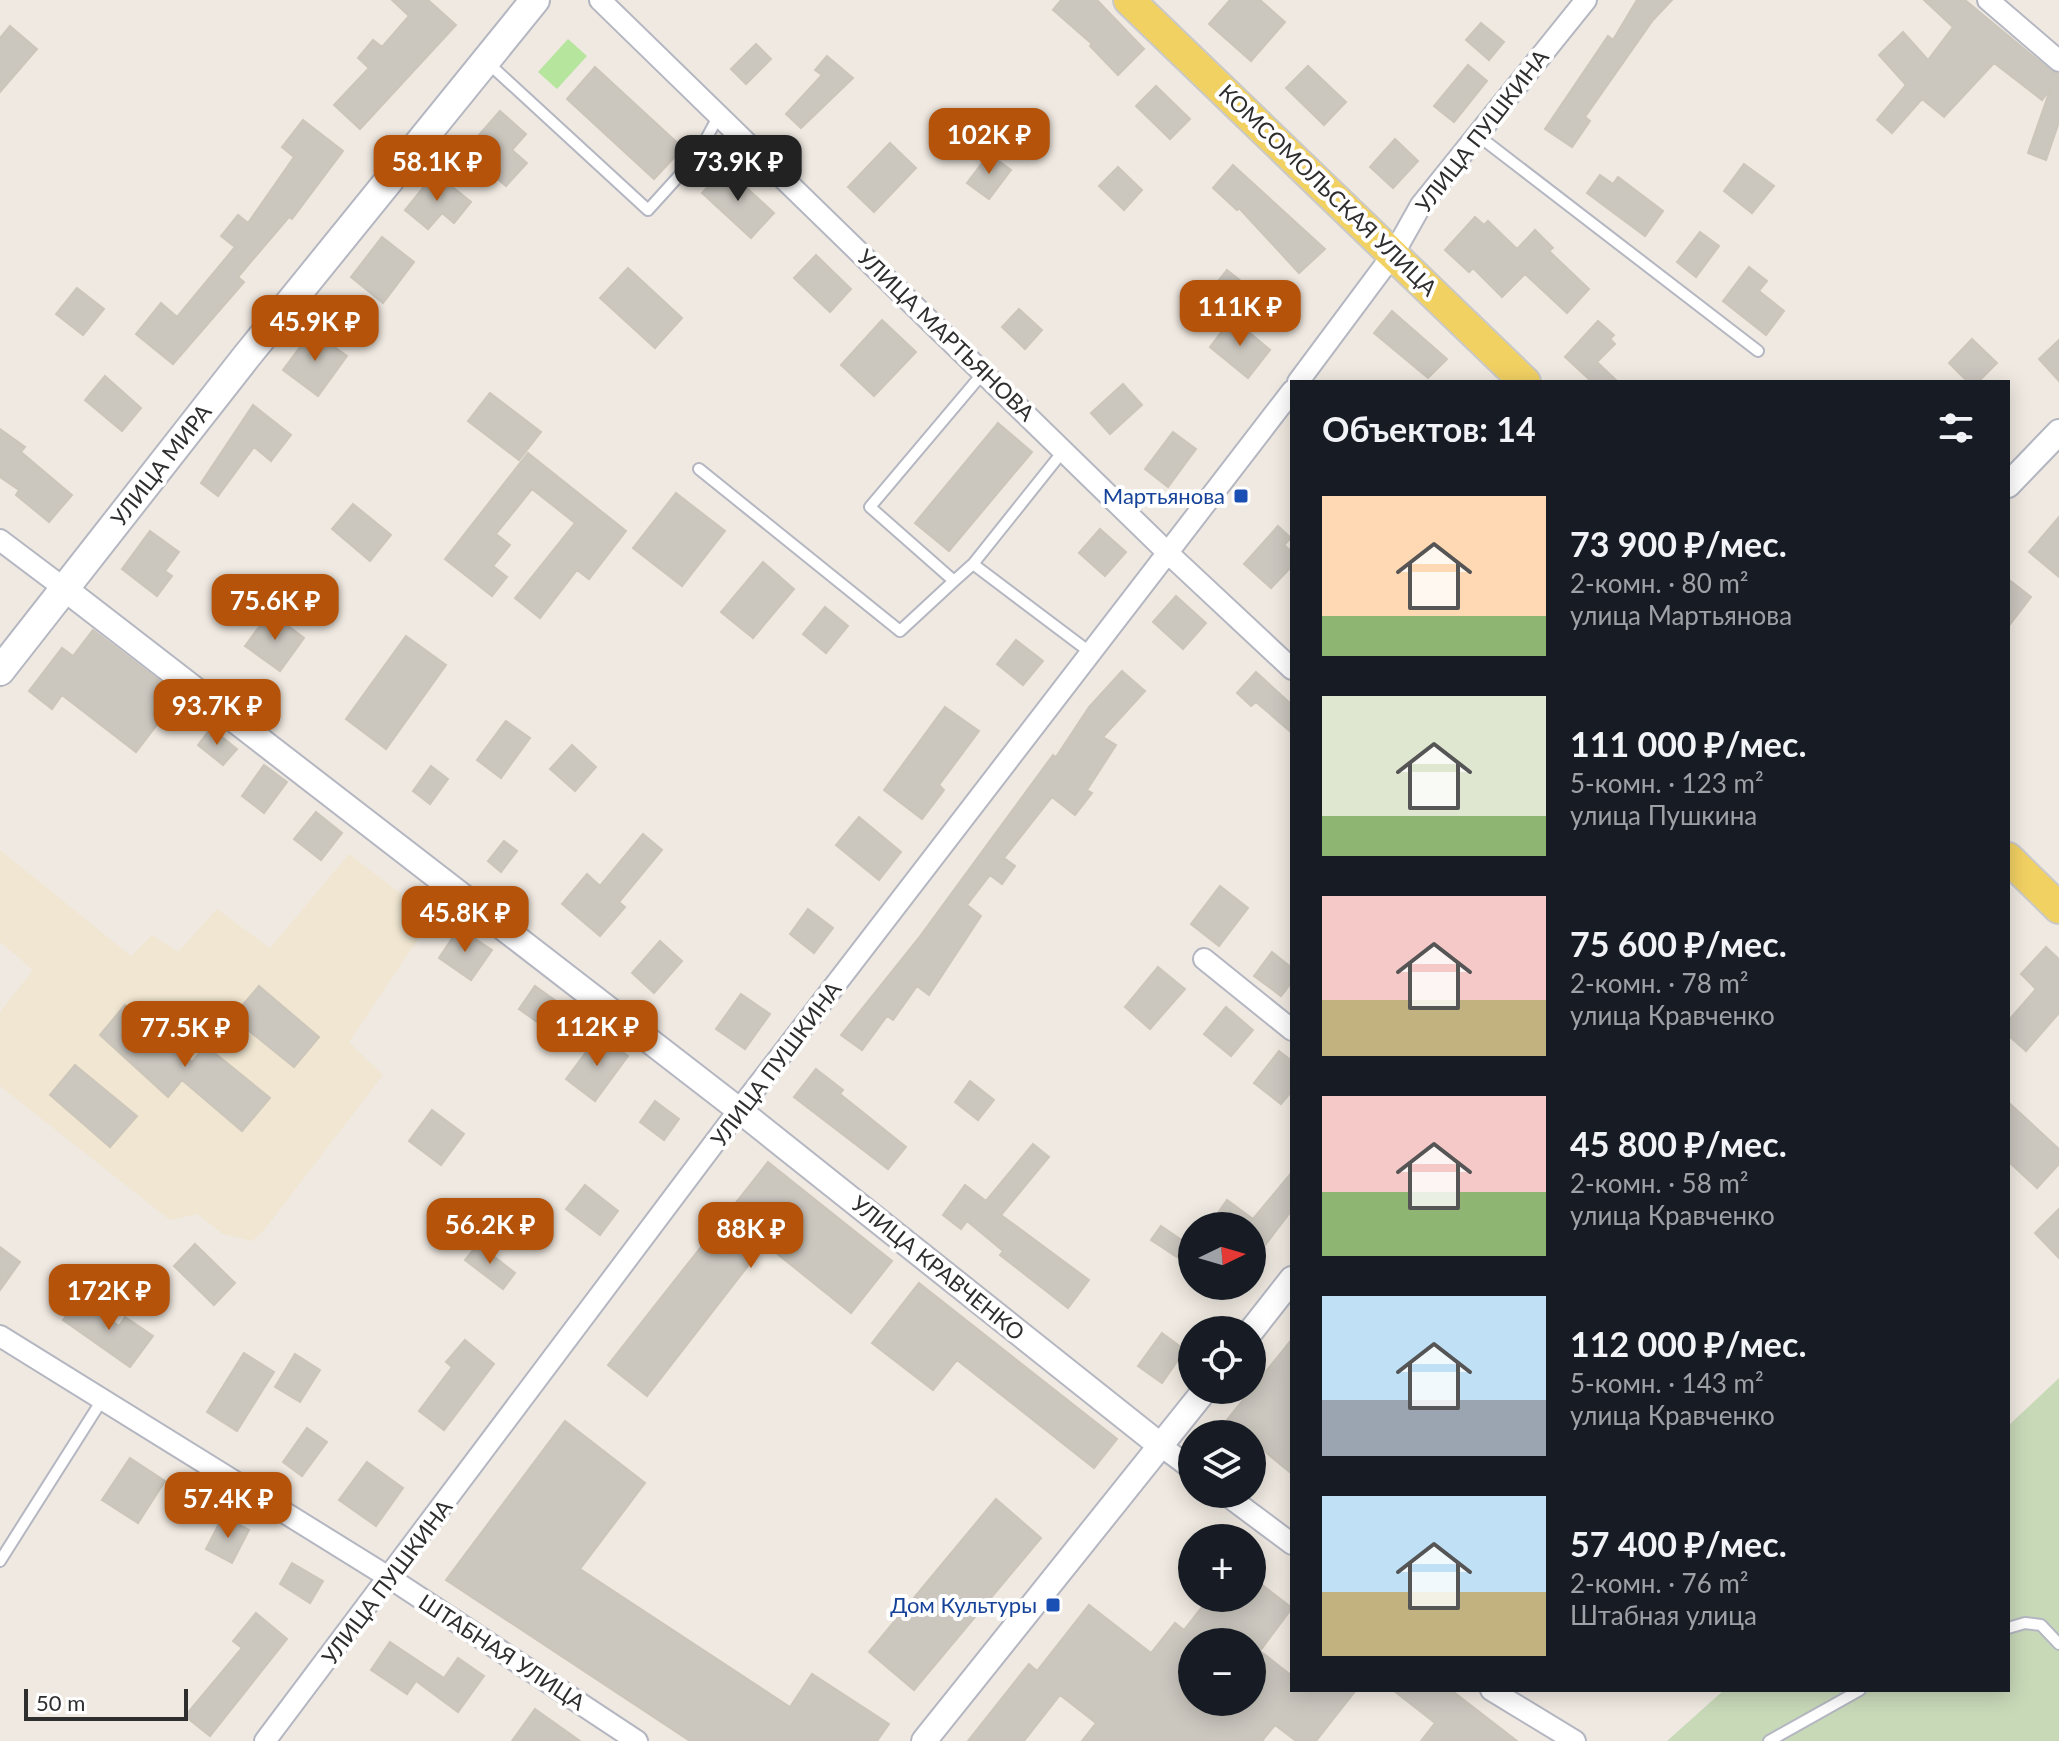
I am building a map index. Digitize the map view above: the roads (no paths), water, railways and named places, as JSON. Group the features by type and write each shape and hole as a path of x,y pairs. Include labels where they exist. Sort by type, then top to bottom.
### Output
{"main road":[{"name":"УЛИЦА МИРА","path":"0,671 246,357 535,0"},
{"name":"КОМСОМОЛЬСКАЯ УЛИЦА","path":"1129,0 1523,380"},
{"path":"2010,860 2059,908"}],"street":[{"name":"УЛИЦА МАРТЬЯНОВА","path":"600,0 1169,554 1290,667"},
{"name":"УЛИЦА ПУШКИНА","path":"1299,380 1394,253 1421,205 1586,0"},
{"path":"1988,0 2059,61"},
{"name":"УЛИЦА ПУШКИНА","path":"265,1741 739,1110 1290,394"},
{"path":"2010,483 2059,432"},
{"name":"УЛИЦА КРАВЧЕНКО","path":"0,540 739,1110 1178,1459"},
{"path":"1204,959 1290,1028"},
{"path":"1263,1316 1290,1282"},
{"name":"ШТАБНАЯ УЛИЦА","path":"0,1336 390,1578 637,1741"},
{"path":"924,1741 1194,1404"},
{"path":"1244,1508 1290,1543"},
{"path":"1494,1692 1575,1741"}],"lane":[{"path":"486,61 648,210 697,156 719,115"},
{"path":"1476,134 1758,351"},
{"path":"954,581 870,507 984,371"},
{"path":"699,469 900,631 973,564 1064,450"},
{"path":"973,564 1091,653"},
{"path":"0,1561 102,1400"},
{"path":"2010,1627 2025,1623 2041,1625 2059,1644"},
{"path":"1769,1741 1856,1692"}],"place":[{"name":"Мартьянова","path":"1241,496"},
{"name":"Дом Культуры","path":"1053,1605"}]}
